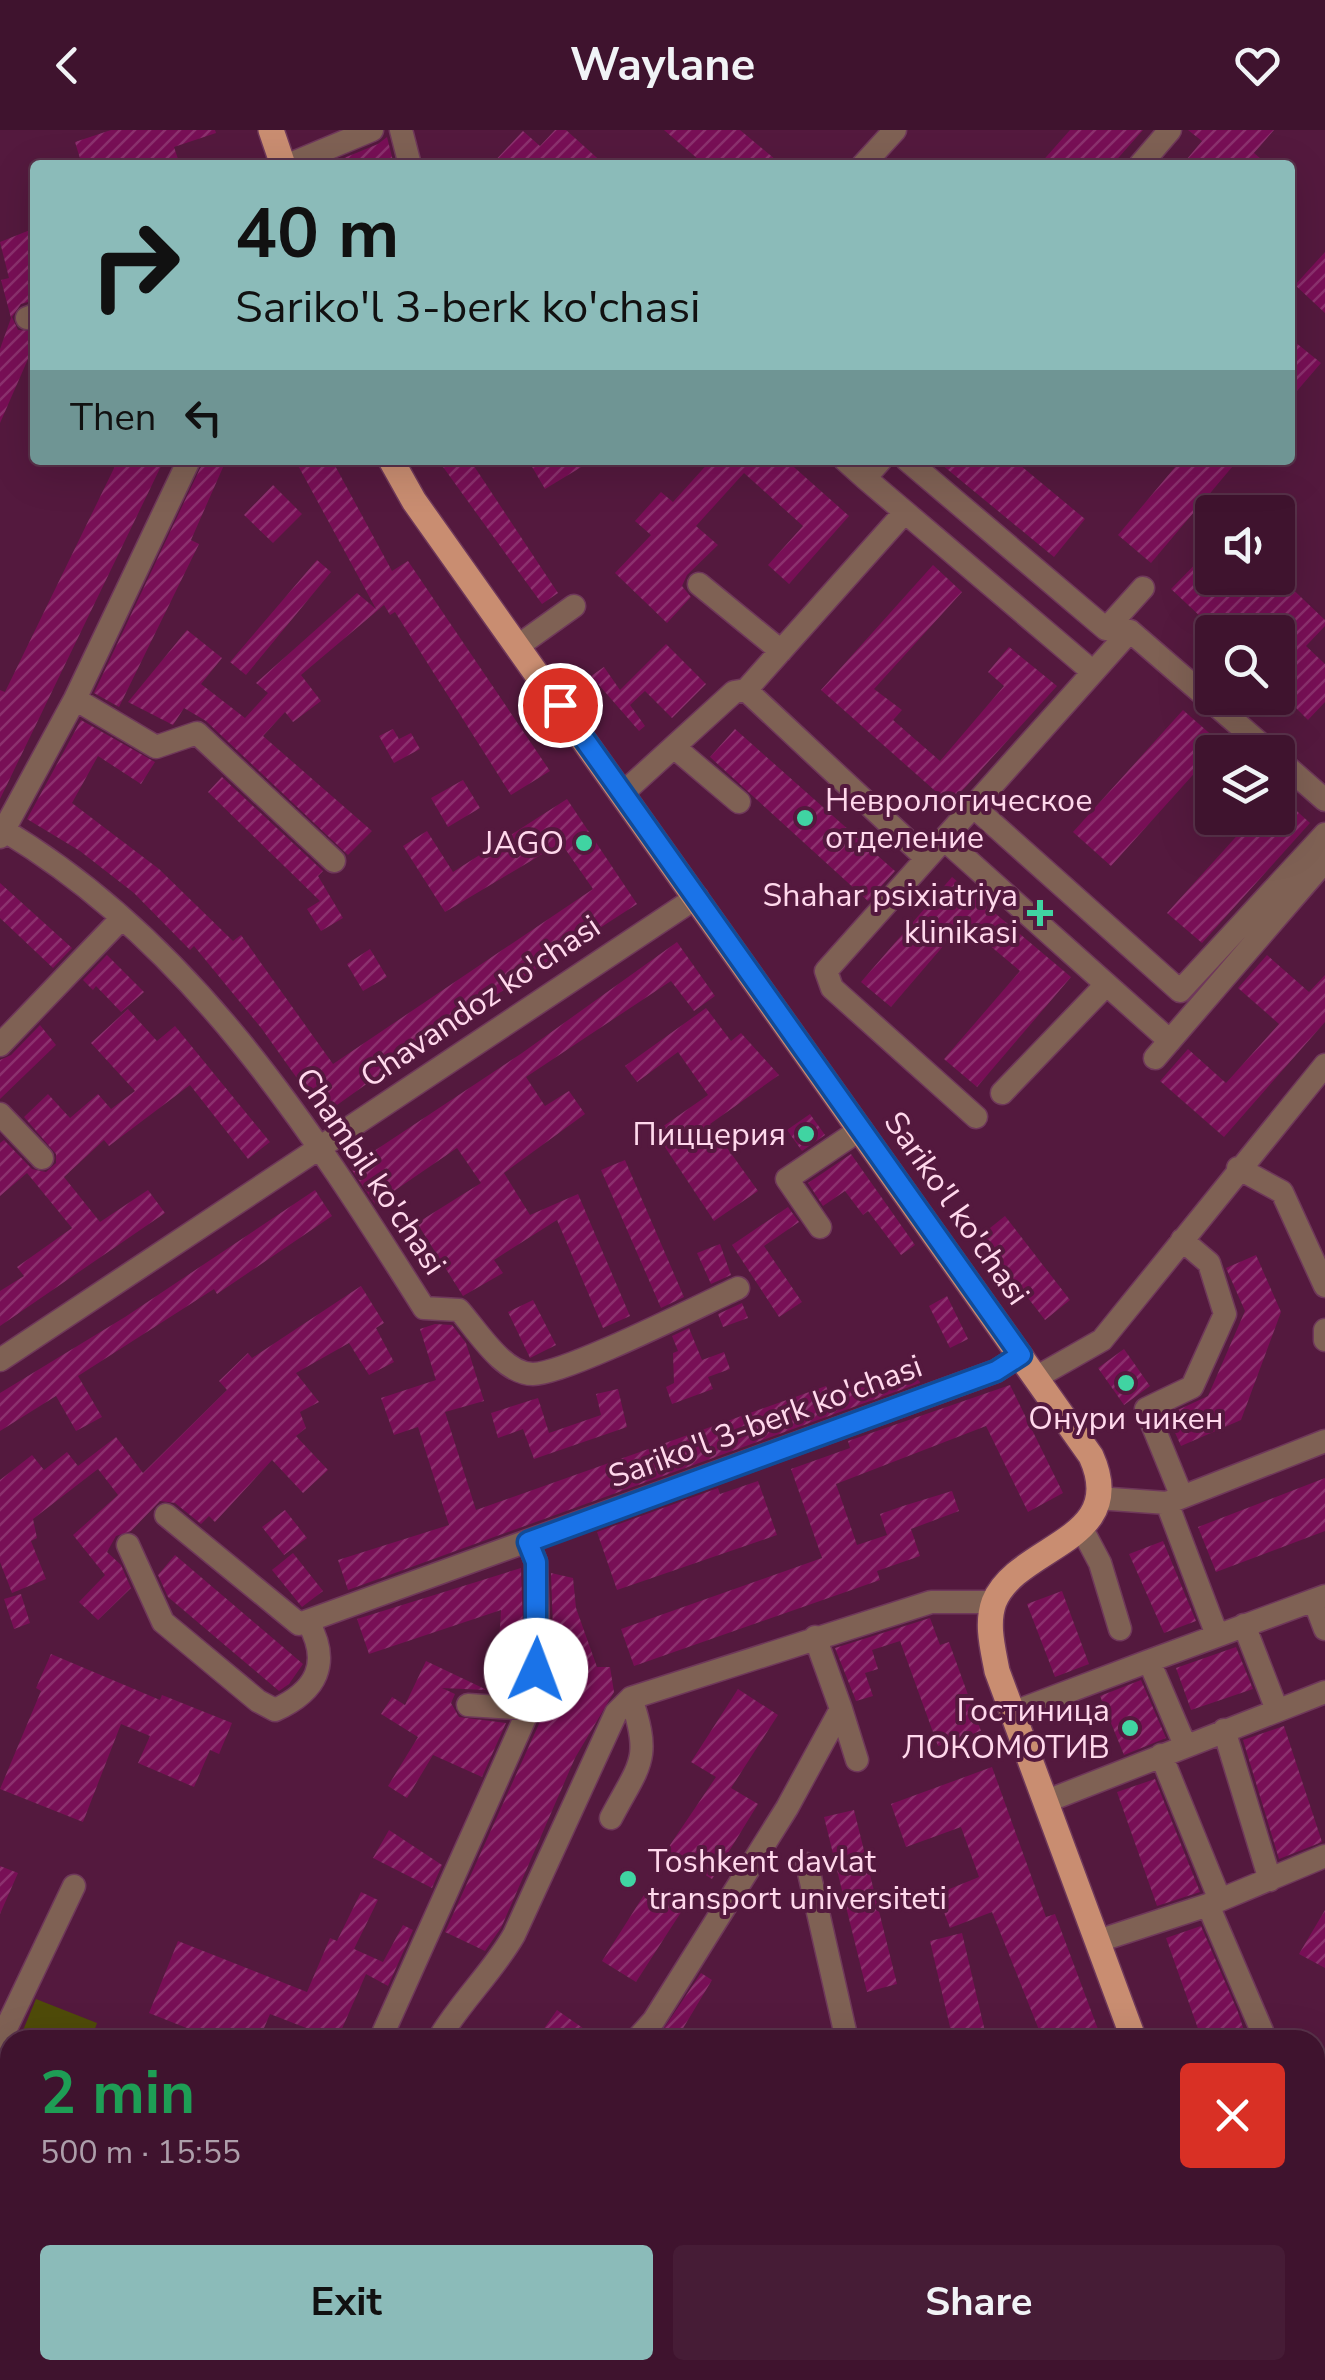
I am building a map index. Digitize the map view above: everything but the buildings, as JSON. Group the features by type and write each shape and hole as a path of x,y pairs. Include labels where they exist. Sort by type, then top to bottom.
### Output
{"main road":[{"path":"271,130 284,160"},
{"name":"Sariko'l ko'chasi","path":"394,465 414,500 1092,1456 1098,1498"},
{"path":"1098,1498 1082,1529 1013,1575 994,1602 990,1626 993,1650 1014,1712 1130,2030"}],"street":[{"path":"298,160 372,130"},
{"path":"401,130 409,160"},
{"path":"868,160 895,130"},
{"path":"1144,160 1170,130"},
{"path":"1,832 75,698 187,465"},
{"path":"851,465 1093,672"},
{"path":"865,478 877,465"},
{"path":"913,465 1106,629 1130,631 1250,735"},
{"path":"623,793 734,692 746,690 905,512"},
{"path":"699,584 781,651"},
{"path":"1106,629 1143,588"},
{"path":"518,646 574,606"},
{"path":"976,1117 832,988 826,971 1130,631"},
{"path":"746,690 926,858"},
{"path":"75,698 156,748 197,733 334,861"},
{"path":"674,747 739,802"},
{"path":"1295,774 1325,800"},
{"path":"974,807 1180,991 1325,834"},
{"name":"Chambil ko'chasi","path":"1,832 122,918 180,970 255,1058 322,1146 424,1308 454,1306 497,1353 523,1371 533,1374 566,1364 738,1288"},
{"path":"944,840 1104,987 1162,1050 1325,861"},
{"name":"Chavandoz ko'chasi","path":"2,1353 697,897"},
{"path":"0,1044 122,918"},
{"path":"1002,1093 1104,987"},
{"path":"1036,1377 1102,1340 1238,1168 1323,1075"},
{"path":"0,1114 42,1158"},
{"path":"820,1226 786,1178 861,1129"},
{"path":"1238,1168 1282,1192 1325,1286"},
{"path":"1182,1240 1209,1263 1225,1314 1192,1387 1146,1409 1217,1635"},
{"path":"1325,1330 1325,1340"},
{"name":"Sariko'l 3-berk ko'chasi","path":"308,1622 996,1371 1021,1355"},
{"path":"1098,1498 1174,1500 1325,1442"},
{"path":"128,1545 164,1622 258,1702 275,1710 297,1700 320,1667 322,1647 308,1622 294,1622 166,1515"},
{"path":"1082,1529 1100,1564 1120,1629"},
{"path":"385,2030 529,1709 538,1629 536,1562 528,1542"},
{"path":"1014,1712 1320,1598 1325,1630"},
{"path":"444,2030 457,2007 498,1962 514,1934 616,1712 631,1698 932,1602 994,1602"},
{"path":"1244,1625 1277,1710"},
{"path":"815,1637 857,1760"},
{"path":"1149,1661 1185,1745"},
{"path":"1047,1802 1325,1692"},
{"path":"611,1818 644,1755 644,1737 631,1698"},
{"path":"468,1705 529,1709"},
{"path":"645,2030 787,1808 842,1709"},
{"path":"1224,1730 1270,1880"},
{"path":"1161,1755 1262,2030"},
{"path":"1098,1941 1214,1902 1325,1856"},
{"path":"807,1864 845,2030"},
{"path":"6,2030 74,1886"}],"shaded area":[{"path":"36,1999 97,2023 95,2030 23,2030"}],"place":[{"name":"Неврологическое отделение","path":"805,818"},
{"name":"JAGO","path":"584,843"},
{"name":"Shahar psixiatriya klinikasi","path":"1040,913"},
{"name":"Пиццерия","path":"806,1134"},
{"name":"Онури чикен","path":"1126,1383"},
{"name":"Гостиница ЛОКОМОТИВ","path":"1130,1728"},
{"name":"Toshkent davlat transport universiteti","path":"628,1879"}],"route":[{"path":"536,1670 536,1562 528,1542 996,1371 1021,1355 560,705"}]}
